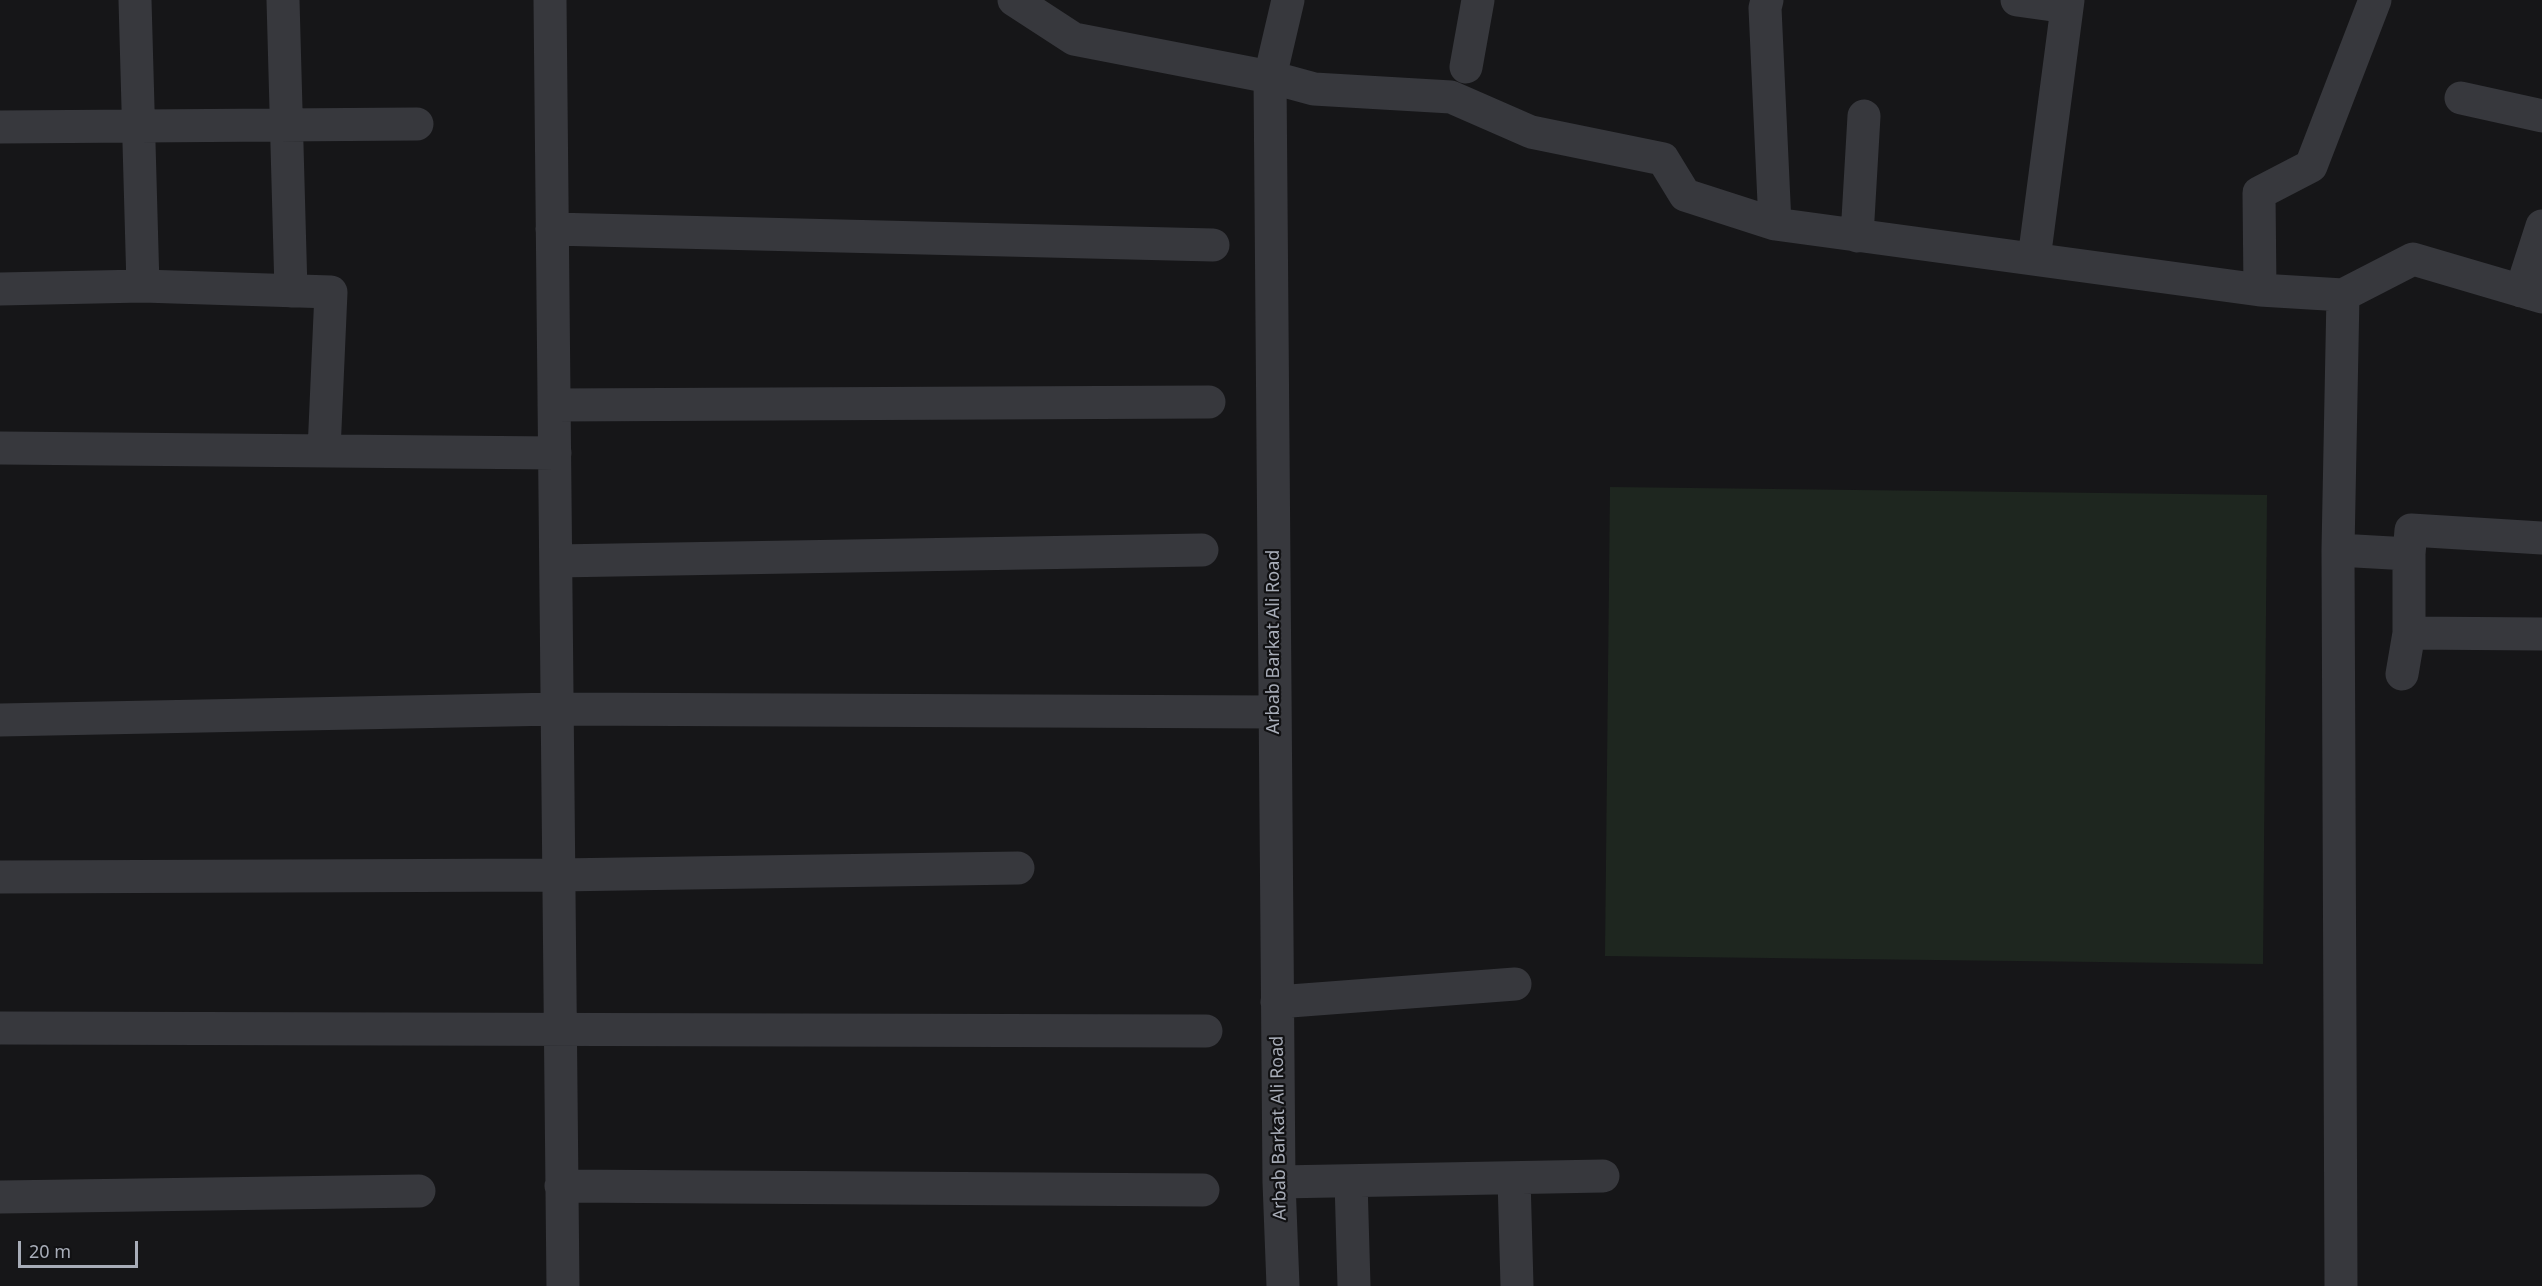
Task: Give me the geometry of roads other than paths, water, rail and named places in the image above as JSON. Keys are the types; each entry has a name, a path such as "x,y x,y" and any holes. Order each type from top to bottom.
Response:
{"street":[{"path":"135,0 143,286"},
{"path":"283,0 291,291"},
{"path":"550,0 562,1286"},
{"path":"1014,0 1050,11 1074,39 1269,77 1314,89 1451,97 1531,132 1663,159 1685,195 1774,224 2260,290 2343,295 2413,259 2532,294 2542,226"},
{"name":"Arbab Barkat Ali Road","path":"1283,1286 1279,1182 1269,77 1288,0"},
{"path":"1466,67 1478,0"},
{"path":"1767,0 1765,8 1774,224"},
{"path":"2017,0 2068,4 2034,259"},
{"path":"2260,290 2259,193 2311,166 2375,0"},
{"path":"2462,98 2542,116"},
{"path":"1857,236 1864,116"},
{"path":"0,128 417,124"},
{"path":"552,229 1213,245"},
{"path":"0,289 143,286 331,292 324,451"},
{"path":"2341,1286 2338,550 2343,295"},
{"path":"554,405 1209,402"},
{"path":"0,448 555,453"},
{"path":"2402,674 2409,633 2411,530 2542,538"},
{"path":"556,561 1202,550"},
{"path":"2338,550 2409,554"},
{"path":"2409,633 2542,634"},
{"path":"0,720 557,710 1275,712"},
{"path":"0,877 558,875 1018,868"},
{"path":"1277,1002 1515,984"},
{"path":"0,1028 1206,1031"},
{"path":"1279,1182 1603,1176"},
{"path":"1514,1178 1517,1286"},
{"path":"1351,1181 1354,1286"},
{"path":"561,1186 1203,1190"},
{"path":"0,1197 419,1191"}]}
